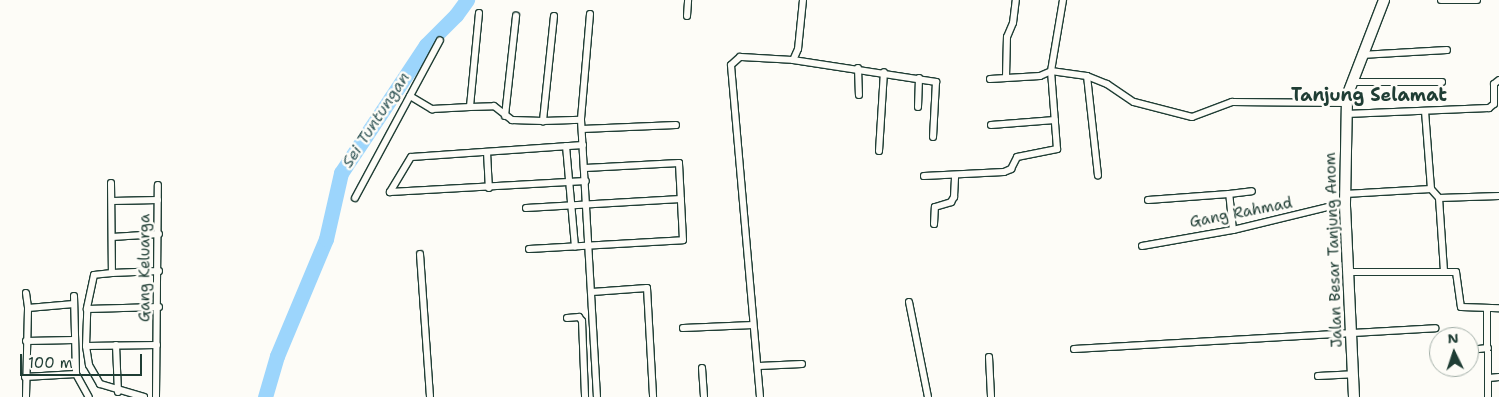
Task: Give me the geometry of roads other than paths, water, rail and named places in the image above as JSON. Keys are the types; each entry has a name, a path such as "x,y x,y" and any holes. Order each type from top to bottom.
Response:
{"main road":[{"name":"Jalan Besar Tanjung Anom","path":"1354,397 1345,199 1346,103 1350,82 1384,0"}],"street":[{"path":"687,16 688,0"},
{"path":"792,60 798,49 803,0"},
{"path":"1006,77 1007,37 1013,23 1016,0"},
{"path":"924,176 955,177 1004,172 1011,169 1017,157 1053,152 1058,145 1051,71 1063,0"},
{"path":"1441,0 1477,0"},
{"path":"470,107 479,13"},
{"path":"590,14 581,120 588,204 597,397"},
{"path":"506,116 516,16"},
{"path":"543,121 554,16"},
{"path":"355,198 440,40"},
{"path":"1361,55 1447,50"},
{"path":"760,397 731,65 740,57 792,60 884,72 919,78 937,84 933,137"},
{"path":"858,68 859,95"},
{"path":"990,79 1040,76 1051,71 1087,76 1107,84 1134,102 1192,117 1232,102 1346,103"},
{"path":"879,151 884,72"},
{"path":"1087,76 1098,175"},
{"path":"918,107 919,78"},
{"path":"1346,114 1493,107 1494,84 1499,80"},
{"path":"1350,82 1442,82"},
{"path":"410,96 432,109 494,106 512,120 581,120"},
{"path":"1425,111 1431,189 1440,198 1444,272"},
{"path":"991,125 1055,120"},
{"path":"582,130 676,125"},
{"path":"583,145 410,157 390,192 586,182"},
{"path":"566,146 575,246"},
{"path":"487,152 489,188"},
{"path":"529,249 683,240 679,163 585,168"},
{"path":"934,224 935,207 951,202 954,197 955,177"},
{"path":"111,182 112,273"},
{"name":"Gang Keluarga","path":"156,397 159,306 158,185"},
{"name":"Gang Rahmad","path":"1142,246 1234,230 1345,199 1431,189"},
{"path":"1148,200 1252,191"},
{"path":"1229,194 1234,230"},
{"path":"1440,198 1499,196"},
{"path":"526,208 681,199"},
{"path":"112,201 158,200"},
{"path":"112,237 158,234"},
{"path":"420,254 430,397"},
{"path":"144,397 118,392 100,384 89,365 86,346 88,308 94,275 159,271"},
{"path":"1348,272 1458,273 1461,307 1499,308"},
{"path":"592,292 647,288 654,397"},
{"path":"26,293 28,308 26,397"},
{"path":"28,308 74,300 76,374 89,397"},
{"path":"909,302 928,397"},
{"path":"88,308 159,306"},
{"path":"1487,309 1488,397"},
{"path":"567,318 579,317 582,321 585,397"},
{"path":"683,328 753,325"},
{"path":"1074,349 1429,328"},
{"path":"26,341 74,340"},
{"path":"116,345 118,392"},
{"path":"86,346 157,345"},
{"path":"1479,349 1488,348"},
{"path":"989,357 991,397"},
{"path":"758,366 802,364"},
{"path":"702,368 704,397"},
{"path":"25,377 76,374"},
{"path":"1318,376 1353,374"},
{"path":"1489,378 1499,377"}],"waterway":[{"name":"Sei Tuntungan","path":"265,397 277,356 326,239 341,173 426,45 456,15 467,0"}],"district":[{"name":"Tanjung Selamat","path":"1369,95"}]}
